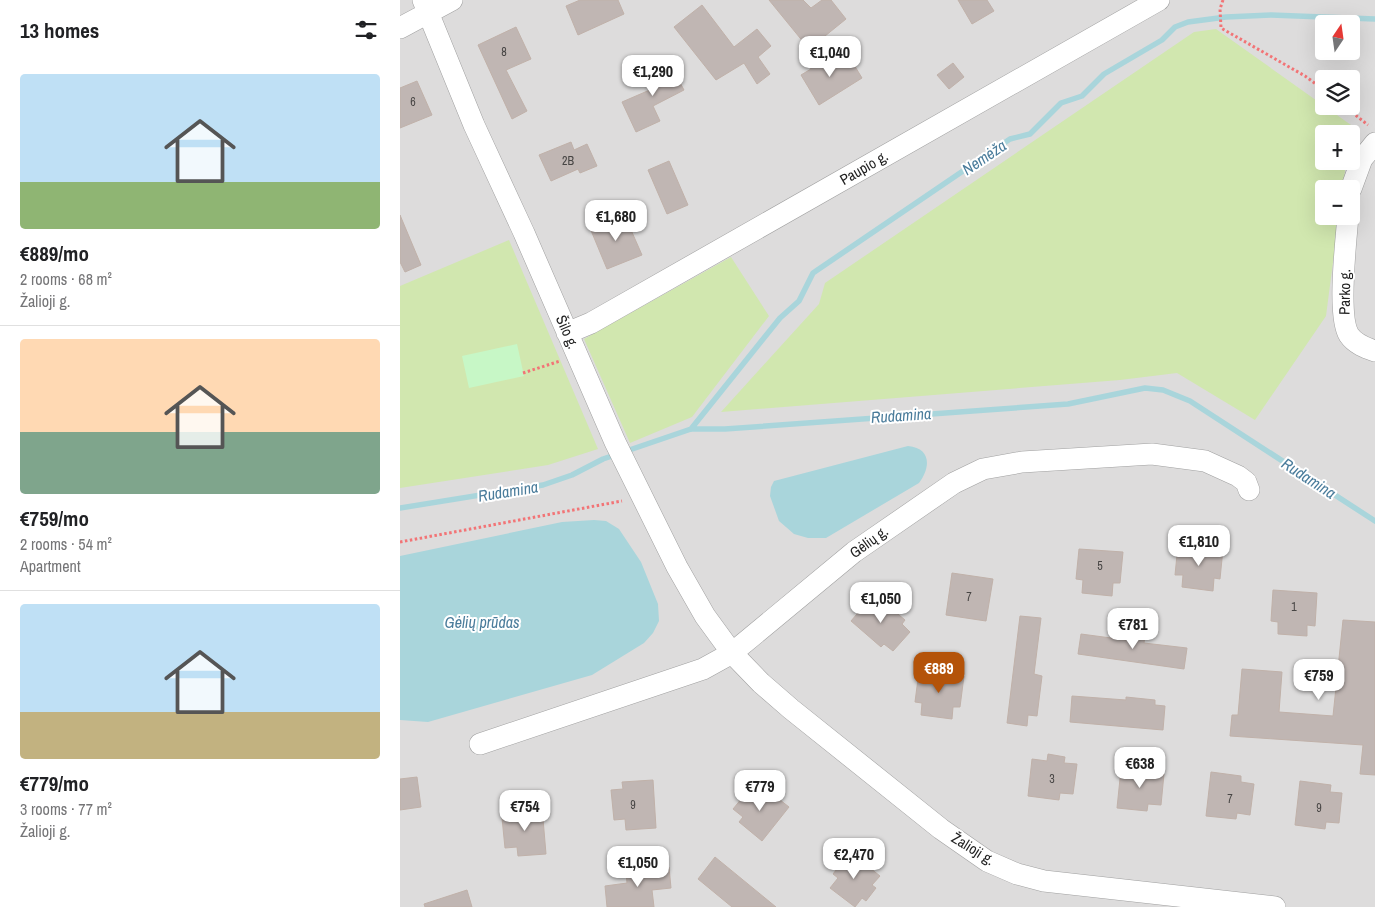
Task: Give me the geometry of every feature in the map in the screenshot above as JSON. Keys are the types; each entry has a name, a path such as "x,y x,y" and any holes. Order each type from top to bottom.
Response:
{"street":[{"path":"400,28 426,6 452,0"},
{"name":"Paupio g.","path":"567,333 592,323 1159,0"},
{"name":"Šilo g.","path":"426,6 474,125 524,233 615,442 681,575 705,616 732,653"},
{"path":"1354,180 1362,159 1375,143"},
{"name":"Parko g.","path":"1348,225 1343,307 1344,324 1349,336 1358,344 1375,351"},
{"name":"Gėlių g.","path":"480,744 703,669 732,653 854,552 954,483 983,469 1022,462 1152,454 1205,461 1238,476 1246,482 1250,490"},
{"name":"Žalioji g.","path":"732,653 791,709 941,829 987,860 1016,874 1144,900 1275,907"}],"path":[{"path":"1223,0 1220,8 1221,28 1315,83"},
{"path":"1356,115 1375,130"},
{"path":"523,373 577,355"},
{"path":"400,542 643,497"}],"shaded area":[{"path":"400,0 1375,0 1375,907 400,907"}],"green space":[{"path":"1216,29 1315,99 1315,115 1337,115 1351,125 1315,125 1315,170 1345,170 1344,180 1315,180 1315,225 1338,225 1326,316 1255,420 1177,373 1120,380 721,412 819,304 825,283 1194,32"},
{"path":"509,240 598,449 548,465 400,488 400,286"},
{"path":"731,257 769,316 692,417 630,443 584,339"},
{"path":"517,344 524,376 469,388 462,356"}],"water":[{"path":"908,446 921,450 927,459 926,471 919,483 826,538 808,538 794,534 779,521 770,496 774,481"},
{"name":"Gėlių prūdas","path":"606,521 619,529 641,562 658,604 659,621 653,633 644,643 592,675 428,722 400,720 400,556 562,522"}],"building":[{"path":"580,0 618,0 624,14 578,35 566,6"},
{"path":"769,0 803,0 811,8 822,0 831,0 846,19 809,49"},
{"path":"958,0 987,0 994,11 972,24"},
{"path":"702,5 734,47 757,29 771,46 758,57 770,74 757,84 744,63 716,80 674,27"},
{"path":"516,27 531,59 506,70 527,111 512,119 478,45"},
{"path":"848,55 862,78 819,105 801,75 811,69 809,65 823,56 829,66"},
{"path":"667,59 684,90 653,106 660,121 636,132 622,102 659,86 649,68"},
{"path":"953,63 964,77 949,89 937,75"},
{"path":"417,81 432,115 400,128 400,88"},
{"path":"571,142 574,150 587,144 597,166 580,173 578,169 551,181 539,155"},
{"path":"669,161 688,205 667,214 648,170"},
{"path":"624,214 642,255 607,269 590,228"},
{"path":"400,215 421,265 405,272 400,262"},
{"path":"1178,545 1223,549 1220,579 1214,578 1213,591 1182,587 1183,575 1175,575"},
{"path":"1079,549 1123,552 1120,583 1113,583 1112,596 1082,593 1083,580 1076,579"},
{"path":"952,573 993,579 986,621 946,615"},
{"path":"1273,590 1317,593 1315,626 1307,625 1307,636 1278,634 1278,622 1271,621"},
{"path":"874,594 905,620 902,624 910,632 893,651 884,644 881,647 851,621"},
{"path":"1020,616 1041,618 1034,674 1042,676 1037,716 1028,715 1027,726 1007,723"},
{"path":"1343,620 1375,622 1375,775 1360,774 1363,745 1230,736 1232,715 1238,715 1242,669 1282,672 1279,712 1333,716"},
{"path":"1128,632 1145,634 1144,643 1187,648 1184,669 1078,654 1081,634 1126,640"},
{"path":"919,671 964,676 960,707 953,707 952,719 921,715 922,703 915,702"},
{"path":"1072,696 1126,700 1126,697 1155,700 1155,705 1165,706 1163,730 1070,722"},
{"path":"1048,754 1065,757 1064,763 1077,764 1073,794 1060,793 1059,800 1028,796 1032,759 1047,761"},
{"path":"1136,766 1151,768 1151,773 1164,774 1161,805 1148,804 1147,811 1117,808 1121,769 1135,771"},
{"path":"1211,772 1241,776 1241,782 1254,784 1250,815 1237,813 1236,819 1206,816"},
{"path":"417,777 421,807 400,810 400,779"},
{"path":"653,780 656,828 626,830 625,819 614,820 611,790 623,789 622,782"},
{"path":"1300,781 1331,785 1330,792 1342,793 1339,823 1326,822 1325,829 1295,825"},
{"path":"752,786 762,794 766,789 789,807 762,841 739,822 743,817 733,809"},
{"path":"542,807 546,854 518,856 517,847 505,848 502,818 514,817 513,809"},
{"path":"850,852 880,876 872,885 876,888 866,901 862,898 855,907 830,888 838,878 833,874"},
{"path":"715,857 776,907 732,907 698,879"},
{"path":"669,867 671,888 652,890 654,907 607,907 605,886 627,883 626,872"},
{"path":"467,890 472,907 425,907 424,904"}],"waterway":[{"name":"Nemėža","path":"691,429 780,318 799,301 813,273 1010,139 1030,134 1061,103 1082,96 1104,74 1162,40 1175,27 1188,22 1226,17 1271,15 1375,19"},
{"name":"Rudamina","path":"400,508 543,485 572,475 603,459 691,429 725,429 1068,404 1145,388 1163,390 1190,401 1375,521"}]}
